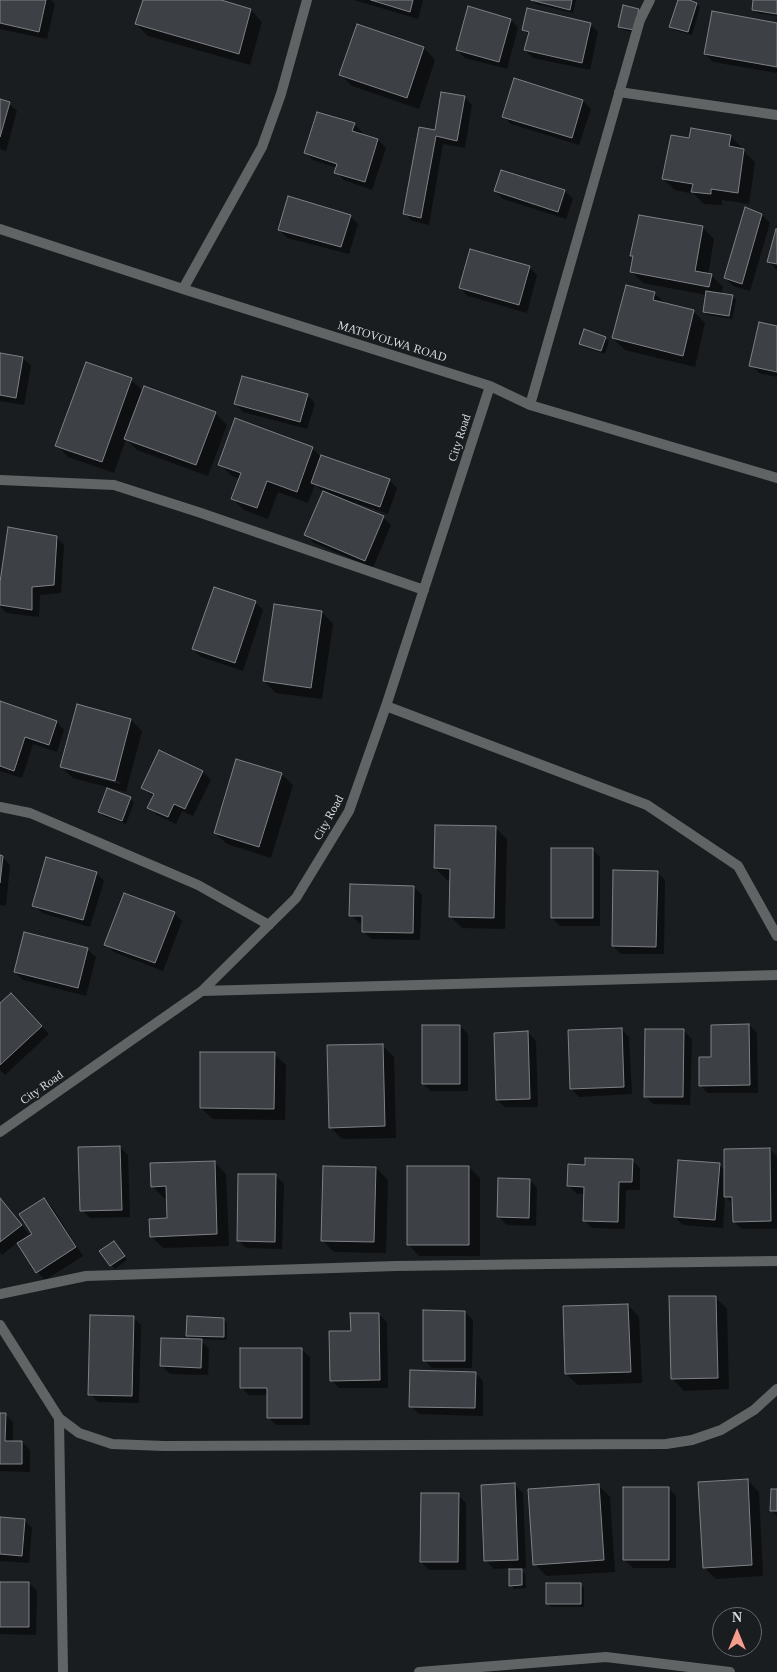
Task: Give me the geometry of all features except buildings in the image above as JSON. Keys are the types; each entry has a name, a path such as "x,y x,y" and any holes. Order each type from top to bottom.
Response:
{"street":[{"path":"183,289 262,147 284,85 307,0"},
{"path":"530,405 640,20 650,0"},
{"path":"619,92 777,115"},
{"name":"MATOVOLWA ROAD","path":"0,229 490,386 530,405 777,478"},
{"name":"City Road","path":"0,1132 202,991 296,898 350,811 490,386"},
{"path":"0,480 114,485 424,590"},
{"path":"386,706 647,805 738,866 777,936"},
{"path":"0,807 30,813 198,885 269,925"},
{"path":"202,991 777,975"},
{"path":"0,1294 86,1276 396,1266 777,1262"},
{"path":"0,1325 59,1418 79,1433 112,1444 183,1446 666,1444 692,1440 721,1430 754,1410 777,1388"},
{"path":"59,1418 63,1672"},
{"path":"419,1672 606,1657 730,1672"}]}
